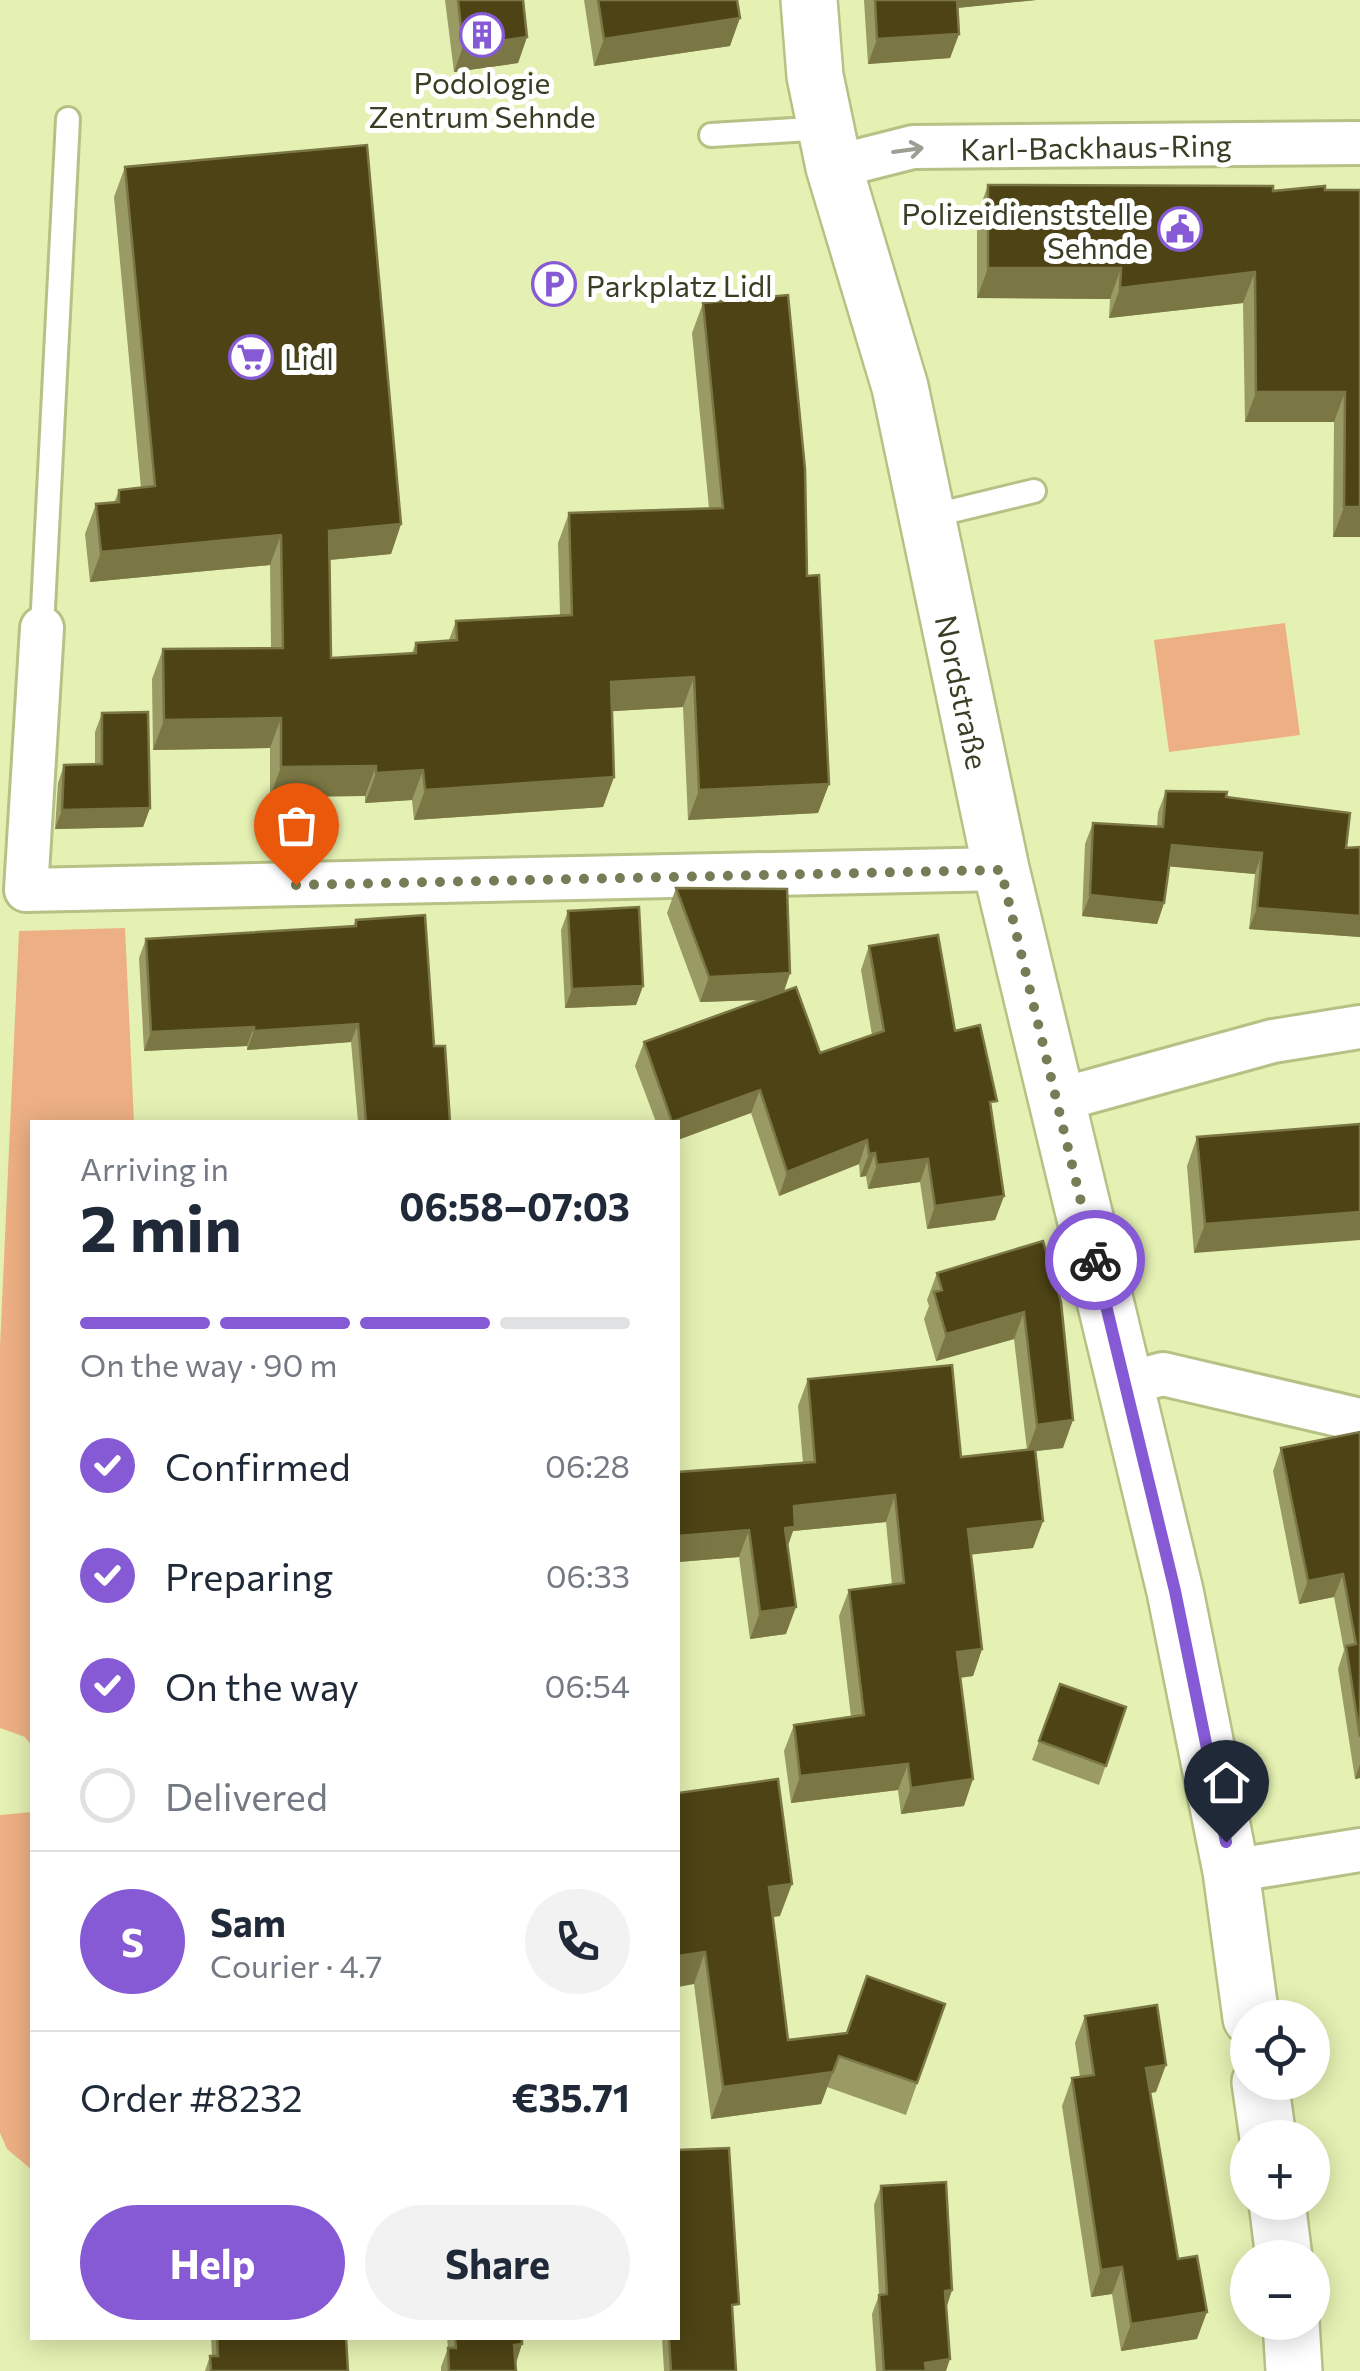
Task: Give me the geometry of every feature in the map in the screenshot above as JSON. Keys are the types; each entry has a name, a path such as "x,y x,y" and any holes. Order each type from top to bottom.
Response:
{"main road":[{"name":"Nordstraße","path":"809,0 815,76 830,147 900,387 1001,870 1175,1591 1231,1871 1249,2000"},
{"path":"1292,2340 1294,2371"}],"street":[{"name":"Karl-Backhaus-Ring","path":"830,147 1360,142"},
{"path":"42,628 26,890 1001,870"},
{"path":"1055,1101 1274,1041 1360,1027"},
{"path":"1124,1384 1163,1374 1360,1420"},
{"path":"1231,1871 1360,1850"}],"lane":[{"path":"42,628 68,120"},
{"path":"711,134 830,147"},
{"path":"927,517 1034,491"}],"shaded area":[{"path":"1285,623 1300,735 1169,752 1154,640"},
{"path":"125,928 134,1120 30,1120 30,1743 25,1737 0,1728 0,1346 19,931"},
{"path":"30,1812 30,2168 7,2149 0,2133 0,1815"}],"building":[{"path":"458,0 523,0 527,37 463,46"},
{"path":"598,0 737,0 740,18 604,39"},
{"path":"875,0 957,0 959,34 877,39"},
{"path":"367,145 401,524 329,531 331,658 416,653 416,643 457,640 456,621 572,615 569,513 723,508 703,303 788,295 805,469 807,576 819,575 829,784 699,790 694,677 611,682 614,777 425,790 423,770 376,773 376,766 281,767 281,718 164,720 163,649 283,648 281,535 101,552 96,504 119,502 119,490 155,486 125,167"},
{"path":"988,185 1273,186 1273,191 1325,186 1325,190 1360,190 1360,507 1344,507 1345,392 1256,392 1255,272 1120,288 1121,268 988,268"},
{"path":"148,712 150,808 62,810 64,765 102,764 102,713"},
{"path":"1166,791 1227,792 1226,797 1350,813 1346,848 1360,847 1360,916 1257,908 1262,853 1172,845 1164,903 1090,895 1093,823 1163,827"},
{"path":"676,888 787,889 790,973 709,977"},
{"path":"639,907 643,986 572,989 568,911"},
{"path":"425,915 434,1046 445,1046 450,1120 366,1120 358,1024 151,1032 146,939 356,926 356,920"},
{"path":"938,935 955,1031 980,1025 997,1101 990,1102 1004,1196 935,1206 928,1159 877,1165 875,1153 869,1154 867,1140 787,1172 760,1090 671,1120 644,1042 796,987 820,1053 884,1031 869,946"},
{"path":"1360,1124 1360,1212 1205,1224 1197,1137"},
{"path":"1043,1241 1061,1302 1073,1420 1037,1425 1024,1312 946,1334 934,1292 942,1290 937,1273"},
{"path":"952,1365 961,1457 1035,1449 1043,1521 968,1529 982,1649 957,1652 973,1779 911,1788 908,1764 800,1776 794,1725 864,1715 849,1590 904,1583 895,1495 794,1506 795,1527 785,1528 796,1607 760,1612 749,1530 680,1536 680,1472 815,1462 808,1379"},
{"path":"1360,1432 1360,1737 1346,1646 1356,1644 1343,1574 1308,1581 1281,1448"},
{"path":"1060,1684 1126,1707 1106,1766 1039,1741"},
{"path":"778,1779 792,1884 769,1887 788,2040 847,2033 867,1976 945,2004 917,2083 839,2056 833,2072 723,2087 705,1952 680,1956 680,1793"},
{"path":"1157,2005 1166,2065 1146,2068 1178,2259 1197,2256 1207,2312 1131,2324 1122,2267 1101,2270 1072,2078 1094,2075 1085,2016"},
{"path":"729,2148 739,2304 732,2305 736,2371 671,2371 669,2340 680,2340 680,2150"},
{"path":"946,2182 952,2290 945,2291 950,2359 925,2363 926,2371 884,2371 879,2295 887,2294 881,2186"},
{"path":"217,2340 346,2340 348,2371 211,2371 210,2356 218,2356"},
{"path":"455,2340 522,2340 522,2344 514,2345 516,2371 449,2371 448,2348 456,2348"}],"way so far":[{"path":"296,885 1001,870 1095,1260"}],"place":[{"name":"Podologie Zentrum Sehnde","path":"482,35"},
{"name":"Polizeidienststelle Sehnde","path":"1180,229"},
{"name":"Parkplatz Lidl","path":"554,284"},
{"name":"Lidl","path":"251,357"}],"route":[{"path":"1095,1260 1175,1591 1226,1842"}]}
